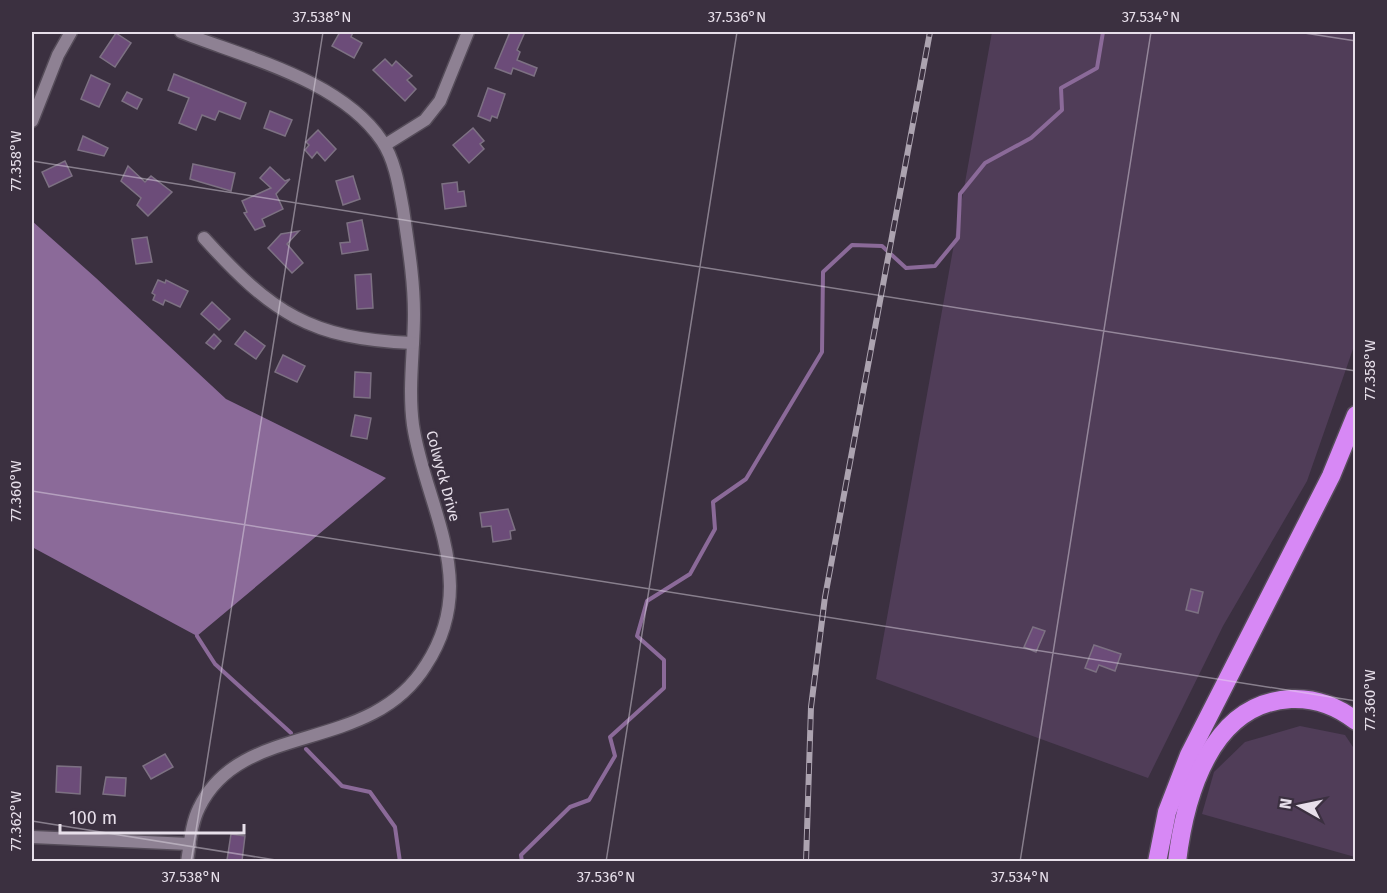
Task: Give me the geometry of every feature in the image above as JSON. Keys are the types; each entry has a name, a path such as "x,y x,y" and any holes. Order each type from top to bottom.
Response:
{"highway":[{"path":"1157,861 1167,812 1189,755 1327,485 1356,415"},
{"path":"1177,861 1185,814 1200,772 1219,736 1236,720 1263,704 1295,699 1331,706 1356,721"}],"street":[{"path":"32,121 58,55 71,32"},
{"name":"Colwyck Drive","path":"181,32 300,78 336,96 361,115 385,145 400,189 413,285 412,406 416,439 448,562 448,604 436,646 414,682 397,699 374,714 330,732 258,754 232,767 206,794 194,820 187,861"},
{"path":"385,145 425,120 440,101 468,32"},
{"path":"204,238 262,295 297,320 356,339 413,343"},
{"path":"32,837 190,844"}],"shaded area":[{"path":"992,32 1355,32 1356,312 1353,349 1307,481 1223,626 1148,778 876,679"},
{"path":"32,221 226,399 386,478 197,636 32,547"},
{"path":"1300,726 1345,735 1355,750 1355,857 1202,814 1214,772 1245,742"}],"building":[{"path":"340,32 353,32 351,37 362,43 354,58 332,46"},
{"path":"510,32 525,32 517,50 520,52 517,60 537,68 534,76 513,68 511,74 495,68"},
{"path":"116,33 131,43 115,67 100,57"},
{"path":"385,59 392,66 396,61 412,76 407,80 416,89 405,101 373,70"},
{"path":"174,74 246,103 240,119 219,111 215,120 202,115 196,130 179,123 189,98 168,90"},
{"path":"91,75 110,84 99,107 81,99"},
{"path":"488,88 505,94 497,118 492,116 490,121 478,116"},
{"path":"127,92 142,99 137,109 122,101"},
{"path":"270,111 292,120 285,136 264,128"},
{"path":"473,128 484,141 480,144 484,149 469,163 453,145"},
{"path":"318,130 336,149 325,161 317,152 312,158 305,150 309,145 306,142"},
{"path":"83,136 108,148 104,156 78,150"},
{"path":"65,161 72,176 49,187 42,172"},
{"path":"193,164 235,173 231,191 190,179"},
{"path":"128,166 145,182 151,176 172,192 148,216 137,205 141,198 121,181"},
{"path":"270,167 285,181 290,179 276,194 283,209 262,219 265,226 255,230 244,213 247,212 242,201 271,188 260,178"},
{"path":"353,176 360,199 343,205 336,181"},
{"path":"457,182 458,192 464,191 466,206 445,209 442,184"},
{"path":"362,220 368,250 342,254 340,243 350,242 347,223"},
{"path":"299,231 287,244 303,263 292,273 268,248 281,234"},
{"path":"147,237 152,262 136,264 132,239"},
{"path":"371,274 373,308 357,309 355,275"},
{"path":"158,280 165,283 166,280 188,291 180,307 165,300 163,305 153,300 155,295 152,293"},
{"path":"212,302 230,319 219,330 201,314"},
{"path":"245,331 265,346 256,359 235,344"},
{"path":"214,334 221,341 214,349 206,343"},
{"path":"283,355 305,366 297,382 275,372"},
{"path":"355,372 371,373 370,398 354,397"},
{"path":"355,415 371,418 367,439 351,436"},
{"path":"508,509 515,530 510,531 511,539 493,542 491,526 482,527 480,513"},
{"path":"1191,589 1203,592 1198,613 1186,610"},
{"path":"1033,627 1045,631 1036,652 1024,647"},
{"path":"1094,645 1121,654 1115,671 1099,665 1096,672 1085,668"},
{"path":"165,754 173,767 151,779 143,766"},
{"path":"57,766 81,767 80,794 56,792"},
{"path":"106,777 126,778 125,796 103,794"},
{"path":"231,834 245,836 242,861 227,860"}],"waterway":[{"path":"522,862 521,855 570,807 589,800 615,756 610,737 664,688 664,660 637,636 647,601 690,574 715,529 713,502 746,479 822,352 823,272 852,245 882,246 906,268 935,266 958,238 960,194 985,163 1031,138 1062,110 1061,88 1097,68 1103,32"},
{"path":"197,636 215,664 291,733"},
{"path":"306,749 342,786 370,792 395,827 400,862"}],"railway":[{"path":"806,862 811,707 825,597 930,32"}]}
